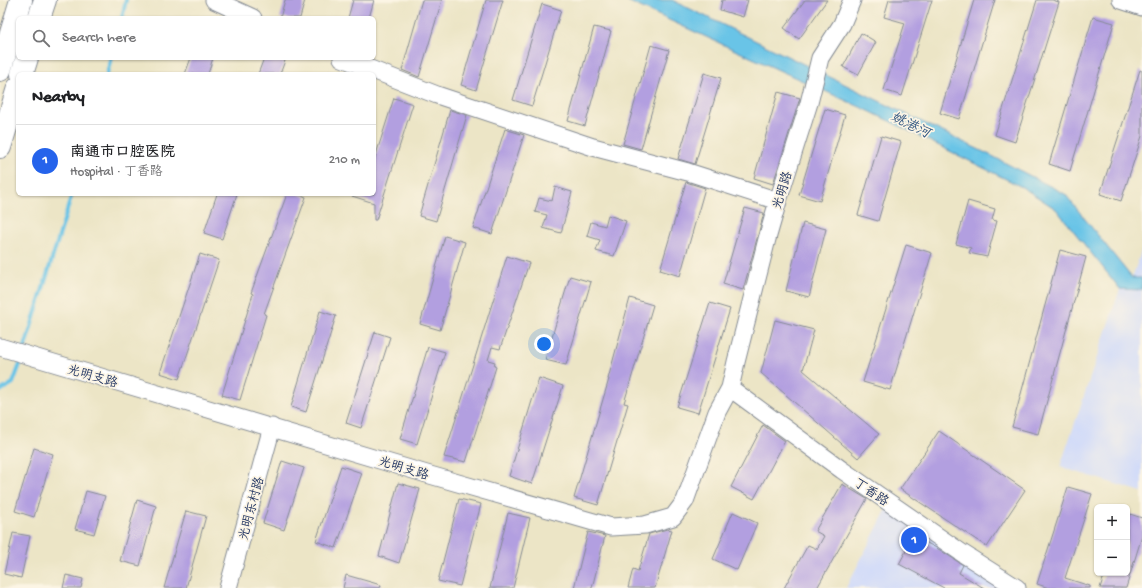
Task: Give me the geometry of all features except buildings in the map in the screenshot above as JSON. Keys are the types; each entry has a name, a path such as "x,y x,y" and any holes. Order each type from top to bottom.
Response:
{"main road":[{"path":"0,70 20,0"},
{"path":"40,16 45,0"},
{"path":"23,72 26,60"},
{"path":"0,147 16,95"}],"street":[{"path":"214,0 250,16"},
{"name":"光明路","path":"730,388 778,201 811,95 820,58 842,24 852,0"},
{"path":"1122,0 1142,7"},
{"path":"347,60 437,95 593,147 688,172 778,201"},
{"name":"光明支路","path":"0,347 611,527 645,525 673,517 685,501 717,412 730,388"},
{"name":"丁香路","path":"730,388 842,470 962,553 1016,588"},
{"name":"光明东村路","path":"228,588 272,427"}],"shaded area":[{"path":"1142,249 1142,278 1132,278"},
{"path":"1120,289 1142,290 1142,492 1060,467"},
{"path":"892,499 1018,588 846,588"}],"water":[{"name":"姚港河","path":"625,0 672,0 994,157 1065,194 1132,278 1142,278 1142,290 1120,289 1056,209 1022,187 871,112"}],"waterway":[{"path":"122,16 126,0"},
{"path":"108,72 110,60"},
{"path":"24,350 71,196"},
{"path":"0,391 13,383 22,359"}],"place":[{"name":"南通市口腔医院","path":"914,540"}]}
